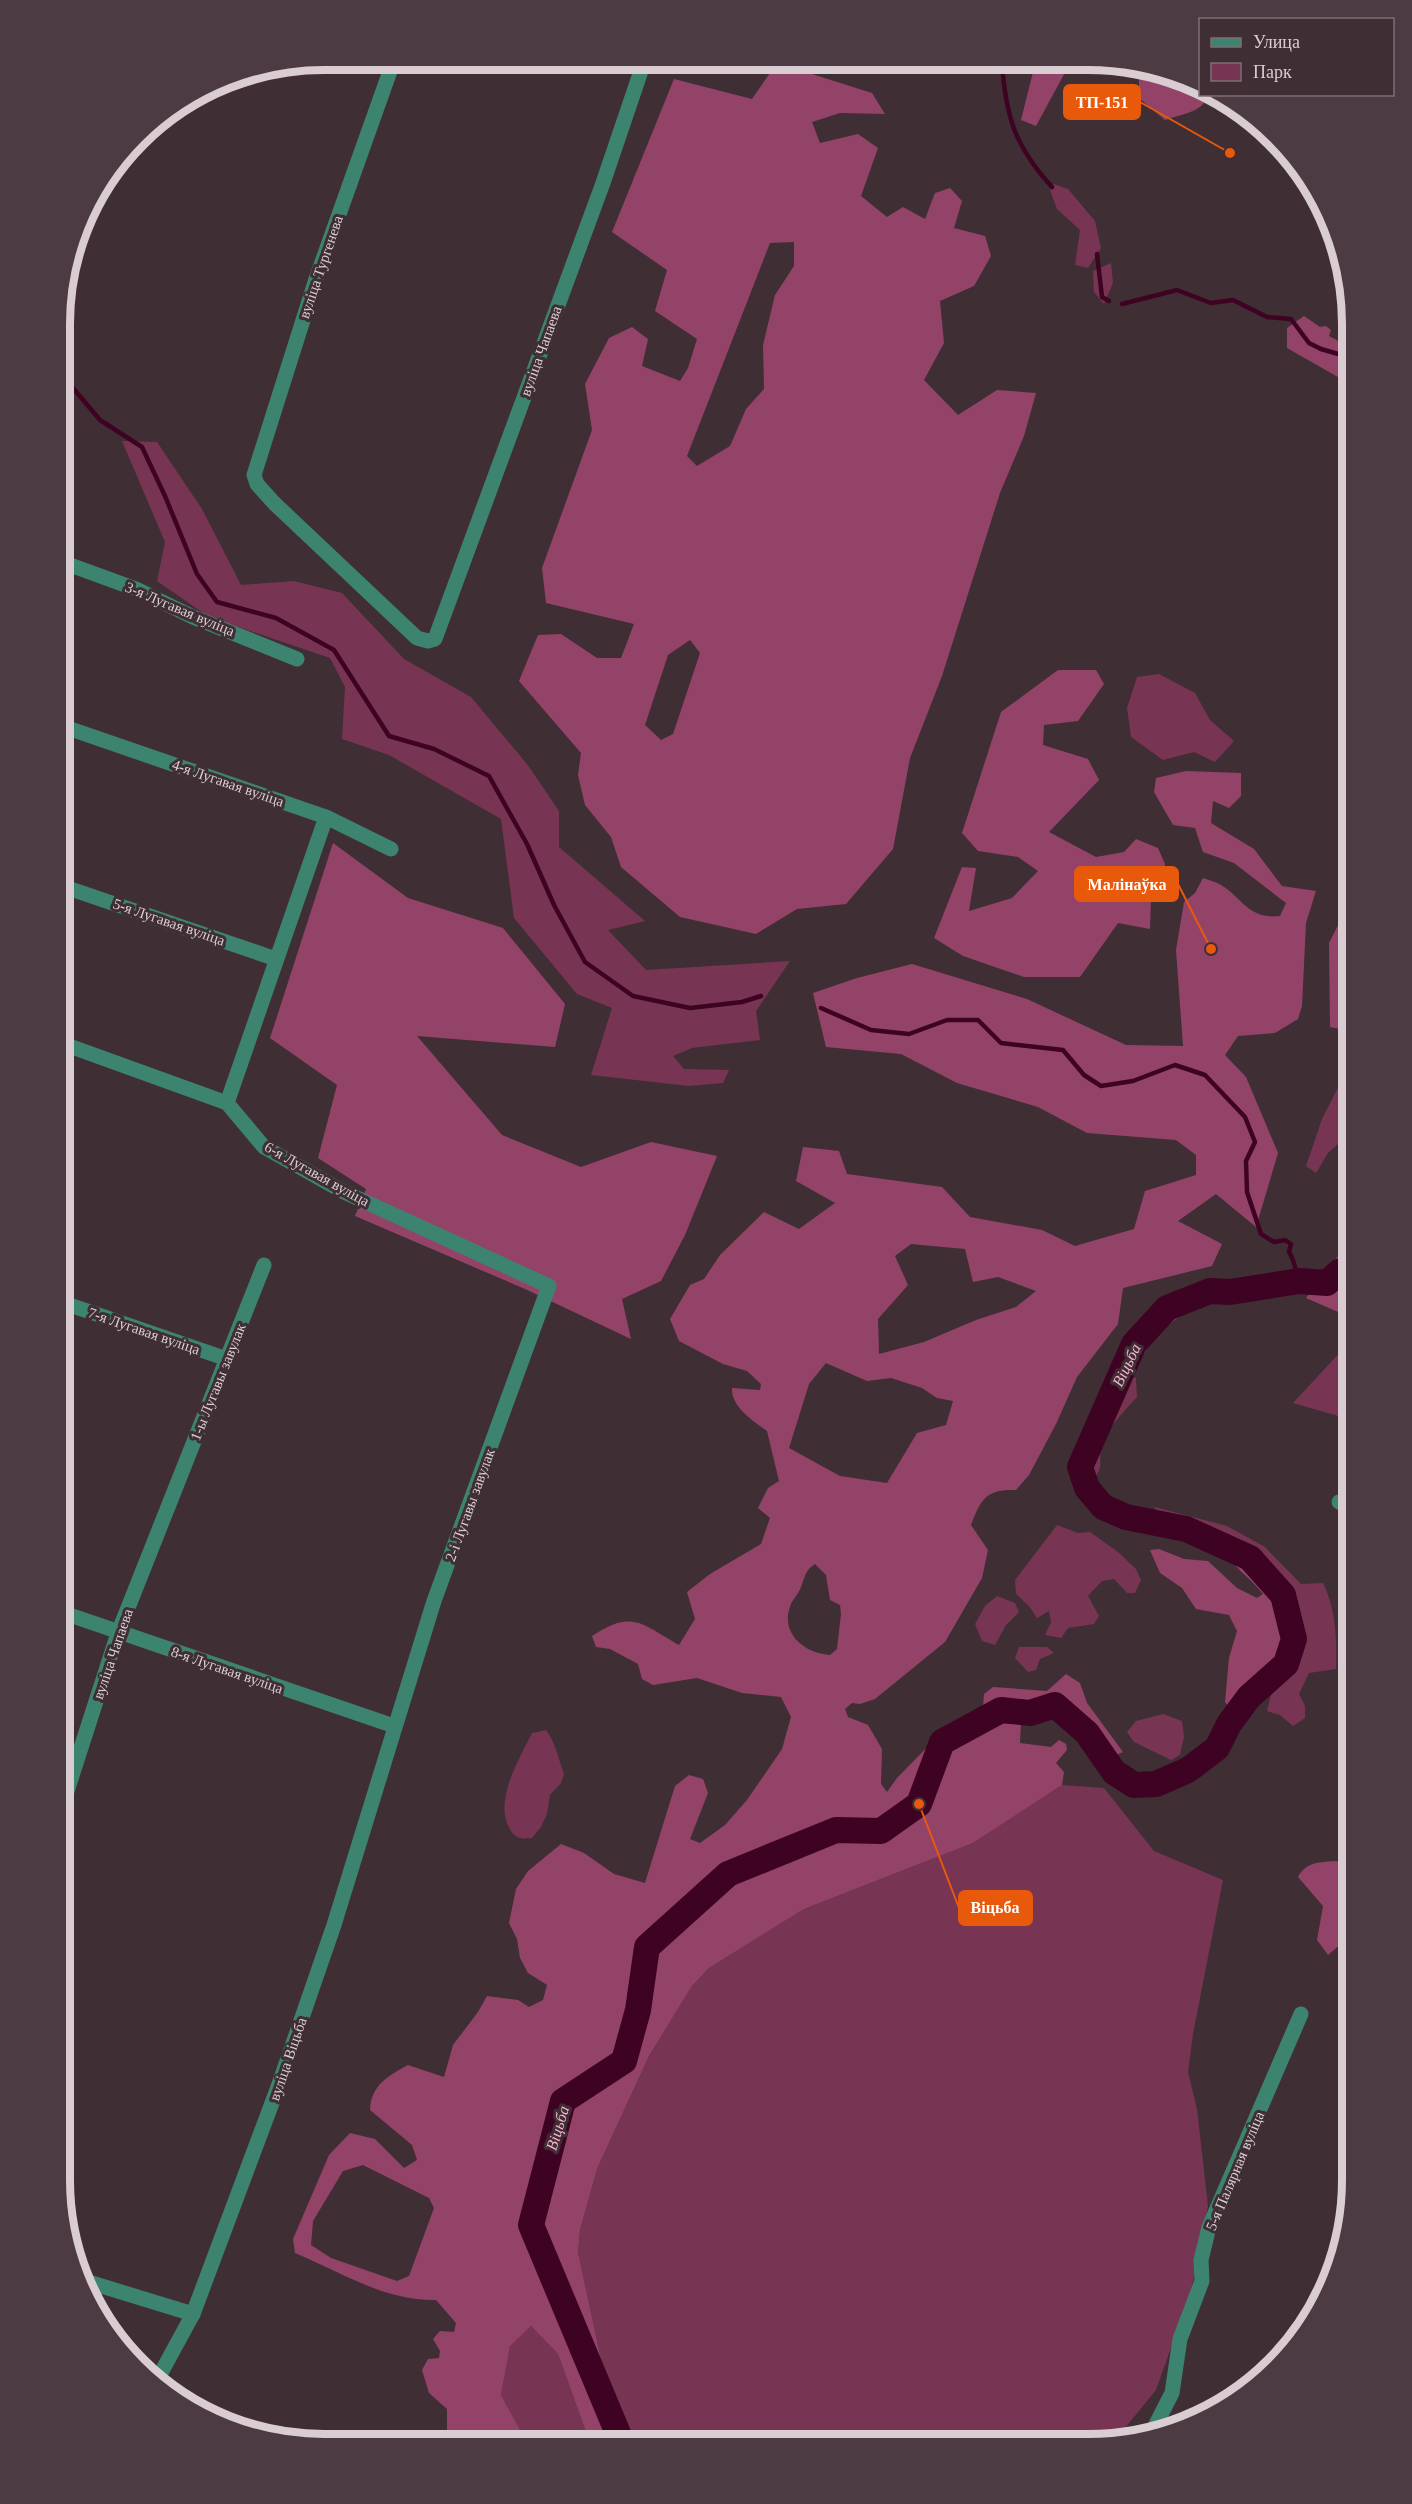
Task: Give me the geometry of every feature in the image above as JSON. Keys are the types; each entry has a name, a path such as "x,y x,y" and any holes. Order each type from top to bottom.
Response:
{"street":[{"name":"вуліца Тургенева","path":"390,70 316,279 254,475 257,484 274,503 417,638 428,641 435,639"},
{"name":"вуліца Чапаева","path":"435,639 600,193 641,70"},
{"name":"3-я Лугавая вуліца","path":"70,564 136,589 193,617 297,659"},
{"name":"4-я Лугавая вуліца","path":"70,729 326,817 391,849"},
{"path":"70,1046 227,1103 326,817"},
{"name":"5-я Лугавая вуліца","path":"70,889 276,959"},
{"name":"6-я Лугавая вуліца","path":"227,1103 264,1147 344,1192 549,1286"},
{"name":"1-ы Лугавы завулак","path":"172,1498 264,1265"},
{"name":"2-і Лугавы завулак","path":"394,1726 434,1601 549,1286"},
{"name":"7-я Лугавая вуліца","path":"70,1305 227,1359"},
{"name":"вуліца Чапаева","path":"70,1782 118,1633 172,1498"},
{"name":"8-я Лугавая вуліца","path":"70,1615 394,1726"},
{"name":"вуліца Віцьба","path":"161,2373 193,2314 293,2044 334,1926 394,1726"},
{"name":"5-я Палярная вуліца","path":"1156,2424 1172,2393 1180,2339 1202,2281 1201,2260 1209,2227 1301,2014"},
{"path":"93,2283 193,2314"}],"green space":[{"path":"1053,184 1068,189 1095,221 1101,248 1088,268 1075,265 1080,230 1057,209 1050,190"},
{"path":"1111,263 1113,283 1104,304 1094,292 1093,271"},
{"path":"122,441 157,442 202,509 241,585 294,581 342,593 404,659 471,697 527,764 559,811 559,847 645,921 608,930 646,970 790,961 756,1011 760,1040 692,1048 673,1056 684,1069 729,1070 723,1083 689,1086 591,1075 612,1008 577,994 514,918 501,819 389,755 342,739 345,687 330,658 209,617 157,581 165,542"},
{"path":"1159,674 1195,693 1210,720 1234,741 1215,762 1194,752 1163,760 1131,737 1127,708 1137,677"},
{"path":"1342,1080 1342,1140 1328,1153 1316,1173 1306,1166 1322,1119"},
{"path":"1195,1294 1197,1303 1157,1334 1140,1360 1131,1359 1125,1351 1130,1336 1183,1295"},
{"path":"1342,1350 1342,1417 1293,1403"},
{"path":"1124,1374 1136,1378 1137,1397 1104,1438 1100,1451 1100,1468 1089,1484 1077,1467 1080,1451 1111,1386"},
{"path":"1154,1507 1227,1526 1265,1547 1301,1584 1323,1583 1331,1603 1335,1624 1336,1669 1309,1673 1299,1694 1305,1706 1305,1718 1293,1726 1280,1715 1267,1711 1273,1687 1294,1659 1300,1634 1288,1597 1262,1559 1217,1534 1161,1517"},
{"path":"1057,1525 1078,1533 1090,1532 1118,1552 1136,1569 1141,1580 1135,1593 1127,1593 1114,1579 1102,1581 1088,1596 1099,1616 1094,1624 1068,1628 1061,1638 1045,1635 1051,1622 1049,1611 1037,1618 1029,1606 1016,1594 1015,1580"},
{"path":"997,1596 1015,1603 1019,1612 1006,1625 995,1645 982,1641 975,1624 985,1606"},
{"path":"1019,1647 1047,1647 1054,1653 1040,1659 1036,1670 1028,1672 1015,1658"},
{"path":"1163,1714 1182,1721 1184,1737 1180,1755 1171,1760 1134,1742 1127,1732 1136,1721"},
{"path":"546,1730 555,1745 564,1774 561,1783 550,1795 547,1814 541,1827 532,1838 520,1838 511,1831 506,1820 504,1808 506,1795 515,1768 532,1733"},
{"path":"1062,1785 1104,1788 1154,1851 1223,1880 1193,2034 1188,2072 1197,2109 1208,2206 1191,2292 1156,2390 1123,2431 1104,2433 629,2434 623,2424 600,2355 578,2252 580,2230 597,2169 649,2056 692,1986 709,1968 804,1909 973,1843"},
{"path":"531,2326 558,2354 587,2434 522,2434 501,2395 510,2345"}],"shaded area":[{"path":"772,70 799,70 872,93 885,114 840,113 812,122 820,143 858,134 878,148 861,196 887,217 903,207 925,219 935,193 950,188 962,201 954,228 985,236 991,256 974,286 940,301 944,343 924,380 958,415 997,390 1036,393 1024,436 1000,493 942,676 910,758 893,849 846,904 797,909 756,934 680,917 621,867 611,837 585,805 578,775 581,753 519,681 538,635 561,634 597,658 621,658 634,624 546,603 542,568 592,430 585,384 609,338 632,327 648,339 642,366 680,381 688,368 697,339 655,311 667,270 612,232 674,79 752,99","holes":["794,242 794,266 775,295 763,345 764,389 746,409 730,446 697,466 687,456 770,243","690,640 700,653 673,734 661,740 645,725 668,655"]},
{"path":"1034,70 1066,70 1036,126 1021,120"},
{"path":"1139,76 1169,84 1206,101 1196,109 1165,120 1139,98"},
{"path":"1304,316 1320,327 1326,326 1331,330 1329,336 1342,343 1342,379 1287,348 1287,328"},
{"path":"1058,670 1096,670 1104,684 1078,721 1044,725 1043,745 1088,759 1099,780 1049,832 1096,857 1124,852 1136,839 1158,848 1165,864 1161,879 1151,897 1150,929 1118,923 1080,977 1024,977 963,956 934,938 962,867 976,868 969,911 1012,898 1038,871 1018,857 978,851 962,833 1001,712"},
{"path":"1186,771 1241,773 1241,796 1229,808 1213,801 1211,823 1254,849 1282,886 1316,891 1306,923 1302,1006 1298,1019 1275,1033 1238,1036 1225,1055 1246,1077 1278,1153 1256,1227 1216,1194 1178,1221 1222,1244 1212,1266 1123,1288 1118,1324 1077,1377 1056,1424 1029,1475 1016,1490 998,1491 991,1494 978,1508 971,1525 988,1550 982,1578 945,1642 875,1699 860,1704 852,1703 845,1709 848,1717 868,1725 882,1749 881,1784 887,1792 897,1778 947,1727 983,1707 984,1694 993,1687 1047,1691 1066,1674 1080,1683 1087,1703 1123,1752 1110,1758 1052,1713 1036,1715 1021,1721 1020,1743 1051,1747 1059,1740 1066,1744 1067,1750 1056,1763 1064,1772 1062,1785 973,1843 804,1909 709,1968 692,1986 649,2056 597,2169 580,2230 578,2252 600,2355 623,2424 629,2434 587,2434 558,2354 531,2326 510,2346 501,2395 522,2434 445,2434 447,2409 429,2393 422,2370 428,2359 439,2358 440,2351 433,2339 440,2331 454,2332 456,2323 436,2300 398,2296 381,2291 295,2253 293,2239 329,2155 350,2133 375,2139 404,2168 417,2160 412,2145 370,2110 377,2088 387,2077 408,2065 444,2077 453,2045 487,1996 518,2000 529,2007 543,2000 547,1985 528,1973 520,1958 517,1939 509,1923 516,1889 528,1871 561,1844 584,1853 614,1874 645,1883 675,1786 689,1775 703,1779 708,1793 690,1839 700,1843 725,1825 747,1800 782,1749 791,1717 781,1697 742,1693 697,1678 653,1685 642,1679 638,1664 610,1649 596,1647 592,1636 617,1623 637,1622 679,1645 695,1619 687,1592 710,1574 761,1544 770,1518 758,1508 768,1488 779,1481 767,1431 739,1407 732,1388 760,1390 761,1384 747,1371 723,1364 679,1341 670,1319 690,1285 704,1279 720,1255 764,1212 799,1229 835,1203 796,1181 803,1147 839,1151 847,1174 942,1187 970,1217 1042,1230 1075,1246 1134,1229 1145,1191 1196,1175 1196,1155 1176,1140 1087,1133 1038,1107 957,1083 901,1054 826,1047 813,993 857,978 912,964 1027,999 1126,1045 1183,1046 1176,950 1184,902 1195,893 1203,878 1225,888 1259,914 1280,916 1286,903 1234,863 1203,852 1195,828 1173,825 1154,792 1156,778","holes":["911,1244 965,1249 973,1282 998,1277 1036,1291 1016,1307 976,1320 924,1342 879,1354 878,1319 908,1285 895,1256","826,1363 867,1381 891,1378 922,1388 937,1398 953,1401 946,1425 917,1433 887,1483 840,1476 789,1448 809,1384","815,1564 826,1575 830,1600 840,1605 837,1649 830,1655 811,1650 803,1645 796,1639 788,1624 791,1604 807,1571","363,2165 429,2198 434,2208 409,2276 397,2281 331,2258 311,2245 313,2221 343,2171"]},
{"path":"333,843 408,898 503,928 565,1004 555,1047 417,1036 502,1135 581,1167 651,1142 717,1156 685,1235 661,1281 622,1299 631,1339 525,1289 355,1216 366,1189 318,1158 337,1085 270,1038"},
{"path":"1342,918 1342,1029 1330,1027 1329,943"},
{"path":"1342,1251 1342,1314 1306,1298"},
{"path":"1159,1549 1184,1559 1208,1561 1237,1588 1257,1598 1263,1594 1236,1566 1225,1549 1254,1570 1269,1588 1280,1608 1285,1628 1284,1653 1231,1709 1225,1702 1229,1658 1237,1631 1229,1615 1196,1609 1182,1588 1160,1573 1150,1550"},
{"path":"1336,1861 1342,1863 1342,1943 1328,1955 1317,1940 1323,1906 1298,1877 1305,1868"}],"waterway":[{"path":"1003,70 1006,100 1015,130 1029,158 1052,187"},
{"path":"1097,254 1102,297 1109,301"},
{"path":"1122,304 1177,290 1211,303 1233,300 1267,317 1291,319 1309,343 1321,349"},
{"path":"1321,349 1342,355"},
{"path":"70,384 100,420 142,447 197,574 217,602 276,618 334,650 389,736 434,749 489,776 527,844 554,905 585,962 633,996 690,1008 742,1002 761,996"},
{"path":"821,1008 871,1030 909,1034 947,1020 978,1020 1001,1043 1063,1050 1084,1075 1101,1086 1133,1081 1175,1065 1205,1075 1245,1117 1255,1142 1246,1161 1247,1192 1261,1234 1274,1242 1285,1240 1291,1244 1289,1252 1299,1281"},
{"name":"Віцьба","path":"618,2434 531,2225 563,2101 624,2061 638,2010 647,1947 728,1874 836,1830 881,1831 919,1804 942,1742 1001,1710 1030,1713 1055,1705 1087,1733 1114,1772 1134,1785 1156,1784 1188,1770 1217,1748 1229,1724 1249,1697 1286,1664 1294,1639 1283,1595 1250,1558 1186,1529 1126,1517 1103,1507 1087,1488 1080,1467 1134,1344 1167,1308 1210,1291 1230,1292 1299,1281 1327,1283 1342,1271"}],"place":[{"name":"ТП-151","path":"1230,153"},
{"name":"Малінаўка","path":"1211,949"},
{"name":"Віцьба","path":"919,1804"}]}
